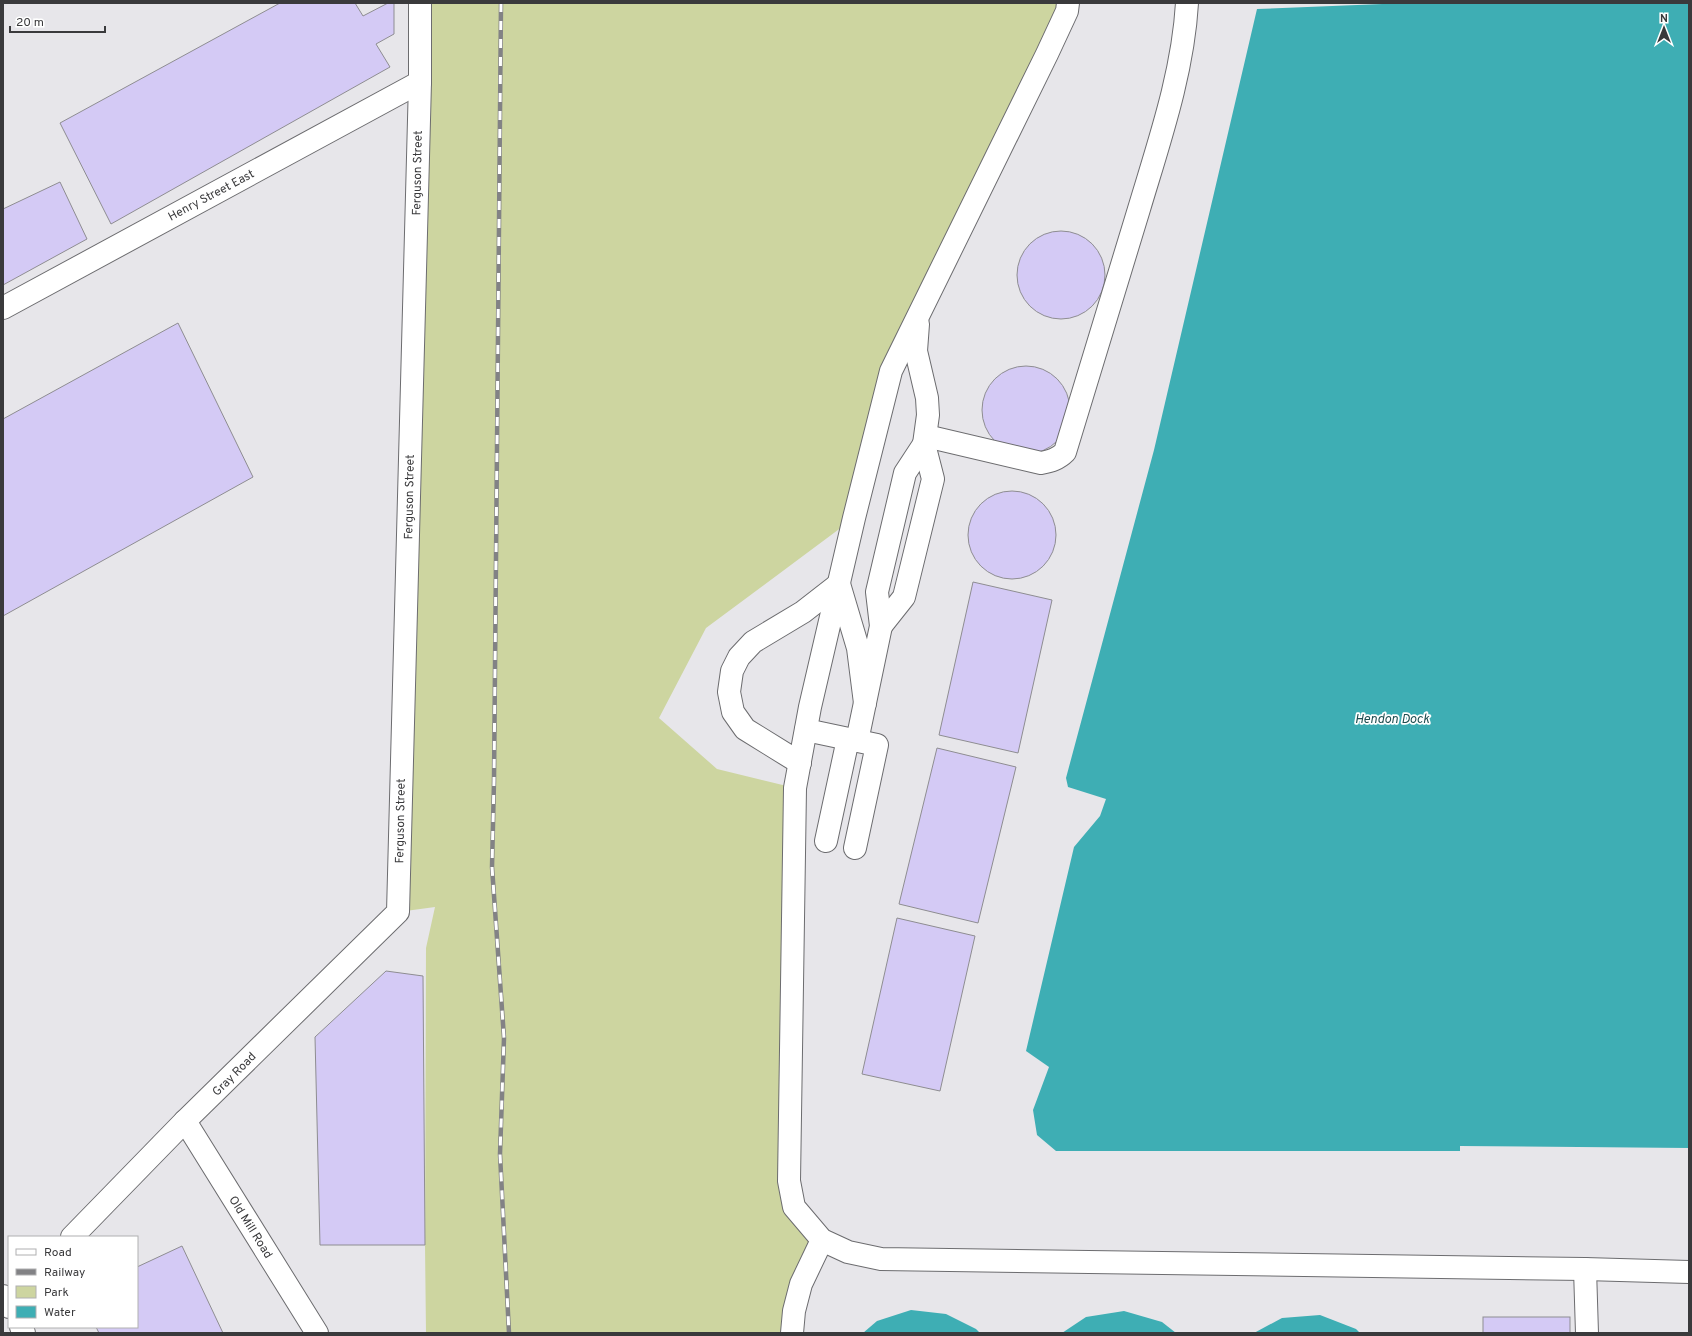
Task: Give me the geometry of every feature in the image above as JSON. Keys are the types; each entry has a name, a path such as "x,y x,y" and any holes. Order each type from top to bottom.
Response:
{"street":[{"name":"Ferguson Street","path":"398,912 420,82 420,3"},
{"path":"1068,3 1047,54 891,371 839,584 806,730 796,788 789,1181 794,1207 822,1240 848,1252 881,1259 1585,1269 1689,1272"},
{"path":"925,440 1042,463 1052,461 1065,452 1160,139 1186,30 1187,3"},
{"name":"Henry Street East","path":"3,308 420,82"},
{"path":"881,626 904,597 933,479 925,440 928,415 927,398 916,351 918,315"},
{"path":"826,841 853,740 865,703 881,626 877,592 905,473 925,440"},
{"path":"839,584 858,648 863,677 865,703"},
{"path":"800,762 745,729 733,712 730,699 729,692 732,671 739,657 753,642 802,612 839,584"},
{"path":"806,730 877,745 855,848"},
{"name":"Gray Road","path":"73,1236 185,1121 398,912"},
{"name":"Old Mill Road","path":"185,1121 317,1333"},
{"path":"792,1333 794,1312 801,1284 822,1240"},
{"path":"1585,1269 1587,1333"}],"green space":[{"path":"420,3 1068,3 891,371 854,518 706,628 659,718 717,769 795,788 789,1181 822,1240 792,1333 426,1333 426,948 435,907 398,912"}],"water":[{"name":"Hendon Dock","path":"1407,3 1689,3 1689,1148 1460,1146 1460,1151 1056,1151 1037,1135 1033,1110 1049,1067 1026,1051 1074,847 1100,816 1106,799 1068,787 1066,778 1154,450 1257,9"},
{"path":"911,1310 946,1314 976,1329 980,1333 863,1333 877,1321"},
{"path":"1124,1311 1162,1322 1176,1333 1062,1333 1086,1317"},
{"path":"1320,1315 1356,1329 1360,1333 1254,1333 1282,1318"}],"building":[{"path":"280,3 355,3 363,16 388,3 394,3 394,34 376,44 390,67 111,224 60,123"},
{"path":"60,182 87,239 3,285 3,209"},
{"path":"1061,231 1078,234 1092,244 1102,258 1105,275 1102,292 1092,306 1078,316 1061,319 1044,316 1030,306 1020,292 1017,275 1020,258 1030,244 1044,234"},
{"path":"178,323 253,477 3,616 3,419"},
{"path":"1026,366 1043,369 1057,379 1067,393 1070,410 1067,427 1057,441 1043,451 1026,454 1009,451 995,441 985,427 982,410 985,393 995,379 1009,369"},
{"path":"1012,491 1029,494 1043,504 1053,518 1056,535 1053,552 1043,566 1029,576 1012,579 995,576 981,566 971,552 968,535 971,518 981,504 995,494"},
{"path":"973,582 1052,600 1018,753 939,735"},
{"path":"937,748 1016,767 978,923 899,904"},
{"path":"897,918 975,936 940,1091 862,1074"},
{"path":"386,971 423,976 425,1245 320,1245 315,1037"},
{"path":"182,1246 223,1333 99,1333 96,1328 138,1328 138,1267"},
{"path":"1483,1317 1570,1317 1570,1333 1483,1333"}],"railway":[{"path":"501,3 492,867 504,1038 500,1154 509,1333"}]}
